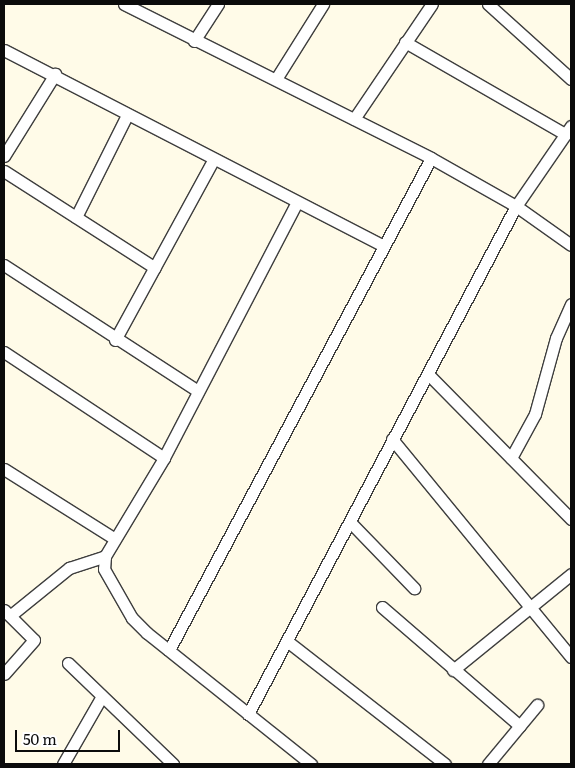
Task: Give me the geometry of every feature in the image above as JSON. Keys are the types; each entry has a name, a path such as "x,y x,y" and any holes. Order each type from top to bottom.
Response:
{"street":[{"path":"124,4 194,41 276,79 431,158 516,206 571,245"},
{"path":"194,41 218,4"},
{"path":"276,79 323,4"},
{"path":"354,119 432,4"},
{"path":"488,4 571,79"},
{"path":"248,714 351,523 392,439 516,206 568,130 405,42"},
{"path":"4,50 55,74 127,115 213,160 382,245"},
{"path":"4,156 55,74"},
{"path":"76,217 127,115"},
{"path":"169,650 382,245 431,158"},
{"path":"115,340 213,160"},
{"path":"4,171 155,268"},
{"path":"296,202 164,458 105,556 107,579 132,618 311,764"},
{"path":"4,265 115,340 198,391"},
{"path":"511,458 535,414 556,338 571,304"},
{"path":"4,352 164,458"},
{"path":"428,374 571,519"},
{"path":"392,439 571,657"},
{"path":"4,469 115,539"},
{"path":"351,523 414,588"},
{"path":"4,674 34,640 7,613 69,568 105,556"},
{"path":"453,670 528,606 571,574"},
{"path":"382,607 520,726"},
{"path":"287,641 445,764"},
{"path":"68,663 161,760 173,764"},
{"path":"64,764 101,698"},
{"path":"488,764 538,704"}]}
